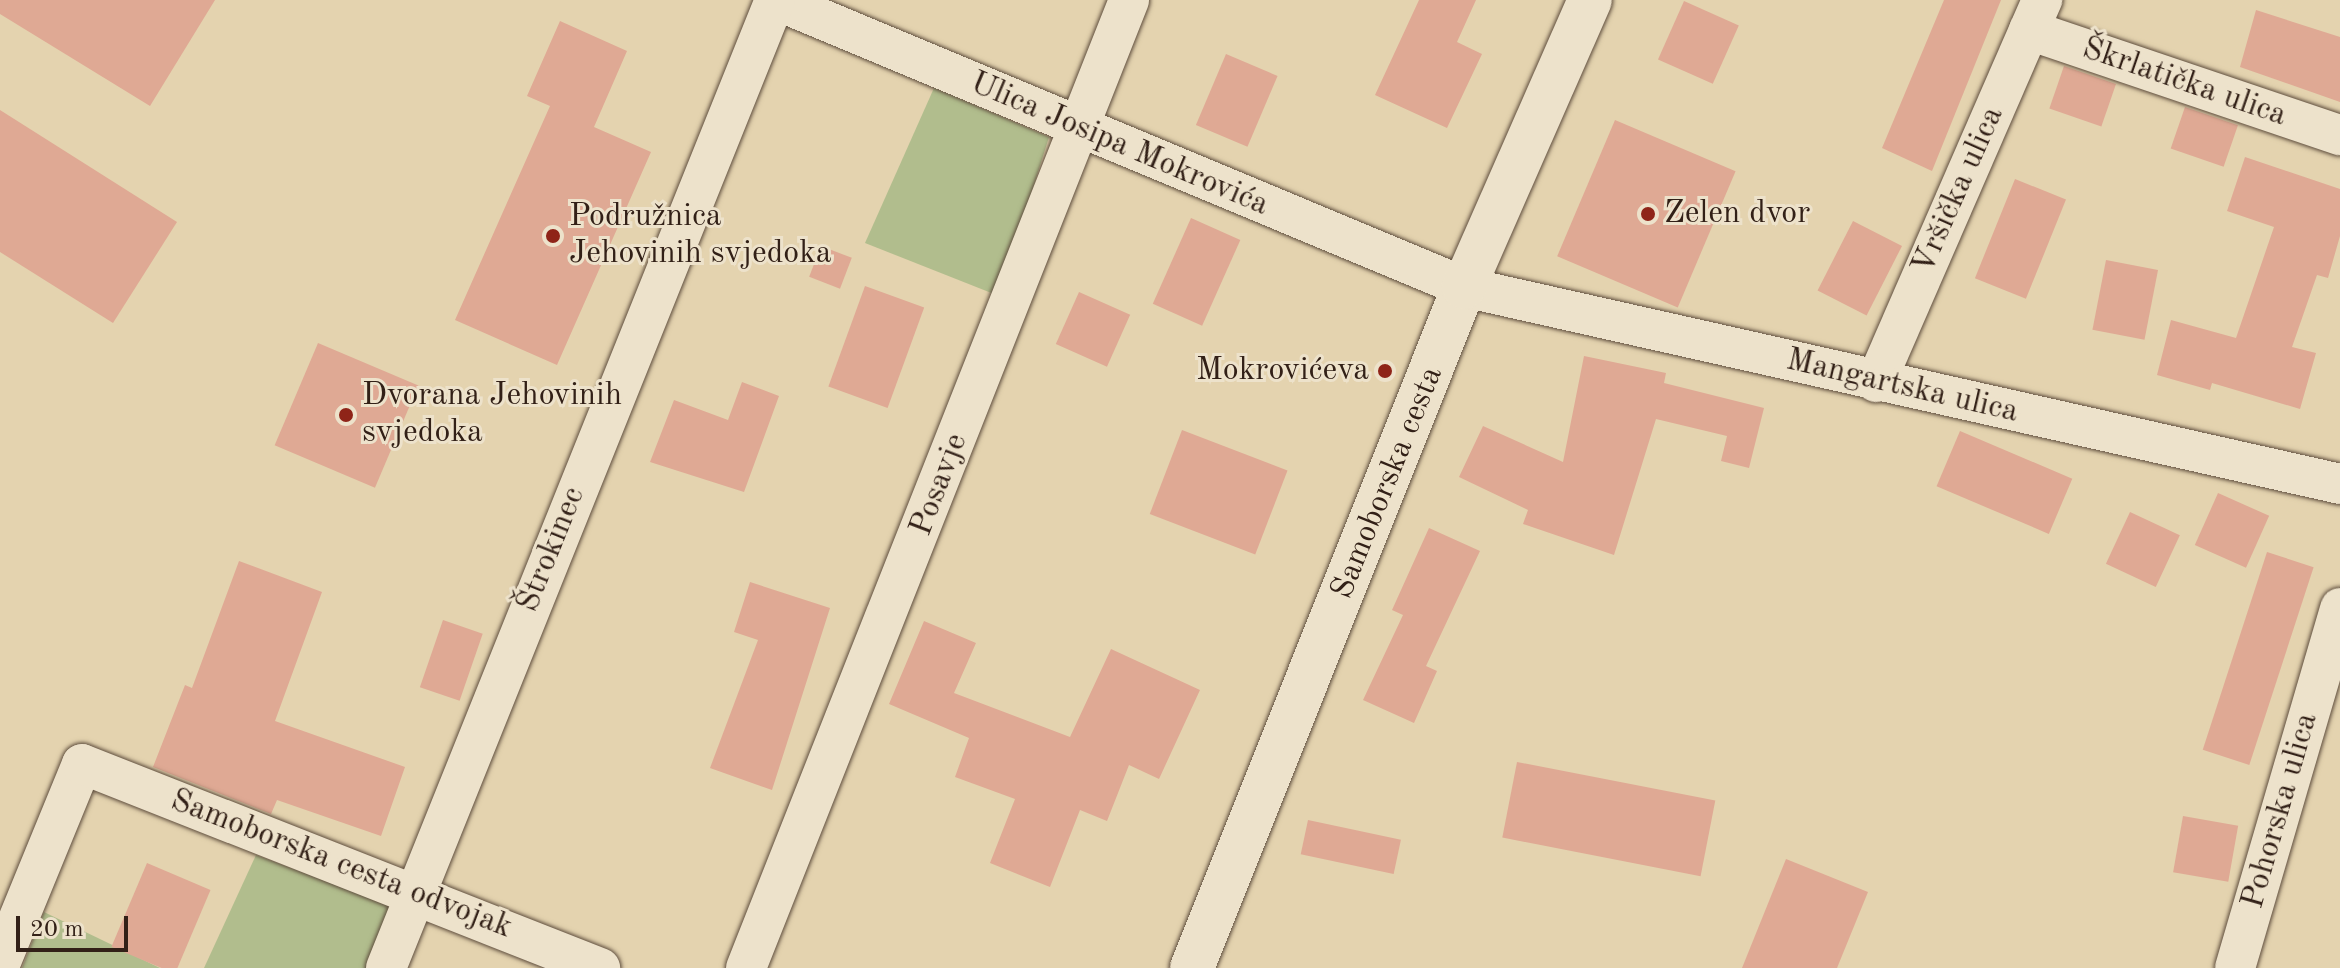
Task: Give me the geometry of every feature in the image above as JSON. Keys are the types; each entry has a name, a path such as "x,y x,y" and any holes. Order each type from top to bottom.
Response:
{"street":[{"name":"Ulica Josipa Mokrovića","path":"776,0 1074,128 1464,287"},
{"name":"Štrokinec","path":"386,968 413,891 776,0"},
{"name":"Posavje","path":"746,968 910,564 1074,128 1129,0"},
{"name":"Samoborska cesta","path":"1192,968 1464,287 1590,0"},
{"name":"Škrlatička ulica","path":"2036,15 2340,135"},
{"name":"Vršička ulica","path":"1876,382 2036,15"},
{"name":"Mangartska ulica","path":"1464,287 2340,484"},
{"name":"Pohorska ulica","path":"2235,968 2340,608"},
{"name":"Samoborska cesta odvojak","path":"0,964 82,764 413,891 600,968"}],"green space":[{"path":"934,88 1049,137 999,296 865,243"},
{"path":"256,855 392,906 380,968 204,968"},
{"path":"44,912 160,968 22,968"}],"building":[{"path":"0,0 215,0 150,106 0,14"},
{"path":"1419,0 1476,0 1457,42 1482,54 1447,128 1375,95"},
{"path":"1944,0 2001,0 1932,171 1882,148"},
{"path":"1684,1 1739,25 1713,84 1658,59"},
{"path":"2256,10 2340,37 2340,102 2240,67"},
{"name":"Podružnica Jehovinih svjedoka","path":"560,21 627,51 594,127 651,152 557,365 455,320 550,106 527,96"},
{"path":"1226,54 1278,76 1247,147 1196,125"},
{"path":"2064,66 2116,84 2101,126 2049,109"},
{"path":"2185,107 2238,125 2224,167 2171,149"},
{"path":"0,110 177,222 113,323 0,252"},
{"name":"Zelen dvor","path":"1615,120 1736,171 1678,307 1557,256"},
{"path":"2245,157 2340,189 2340,236 2328,278 2317,275 2292,347 2316,353 2300,409 2212,383 2210,390 2157,375 2171,320 2236,338 2274,227 2227,211"},
{"path":"2015,179 2066,200 2026,299 1975,278"},
{"path":"1191,218 1240,240 1202,326 1153,304"},
{"path":"1853,221 1902,246 1867,315 1818,290"},
{"path":"821,246 852,258 840,289 809,277"},
{"path":"2106,260 2158,270 2144,340 2092,330"},
{"path":"865,286 924,308 888,408 828,387"},
{"path":"1079,292 1130,315 1107,367 1056,344"},
{"name":"Dvorana Jehovinih svjedoka","path":"318,343 418,386 375,488 275,445"},
{"path":"1584,356 1666,373 1664,383 1764,408 1749,468 1721,461 1727,436 1656,419 1614,555 1523,524 1528,510 1459,477 1483,426 1563,462"},
{"path":"742,382 779,396 744,492 650,462 674,400 728,420"},
{"path":"1182,430 1287,470 1255,555 1150,514"},
{"path":"1960,431 2072,479 2049,534 1937,486"},
{"path":"2218,493 2269,516 2246,568 2195,545"},
{"path":"2130,512 2180,535 2156,587 2106,564"},
{"path":"1429,528 1480,551 1426,666 1437,671 1414,723 1363,700 1403,615 1392,610"},
{"path":"2267,552 2314,567 2249,765 2203,750"},
{"path":"239,561 322,592 275,721 405,767 381,836 277,800 271,814 153,767 185,685 192,688"},
{"path":"750,582 830,608 772,790 710,768 758,640 734,632"},
{"path":"443,620 483,634 460,701 420,687"},
{"path":"924,621 976,643 954,693 1070,737 1111,649 1200,690 1159,779 1129,765 1107,821 1080,810 1050,887 990,863 1015,799 955,777 969,738 889,704"},
{"path":"1517,762 1715,801 1701,876 1502,838"},
{"path":"2183,816 2238,826 2228,882 2173,872"},
{"path":"1308,820 1401,840 1394,874 1301,854"},
{"path":"1786,859 1868,892 1837,968 1742,968"},
{"path":"147,863 211,890 177,968 161,968 111,947"}],"place":[{"name":"Zelen dvor","path":"1648,214"},
{"name":"Podružnica Jehovinih svjedoka","path":"553,236"},
{"name":"Mokrovićeva","path":"1385,371"},
{"name":"Dvorana Jehovinih svjedoka","path":"346,415"}]}
